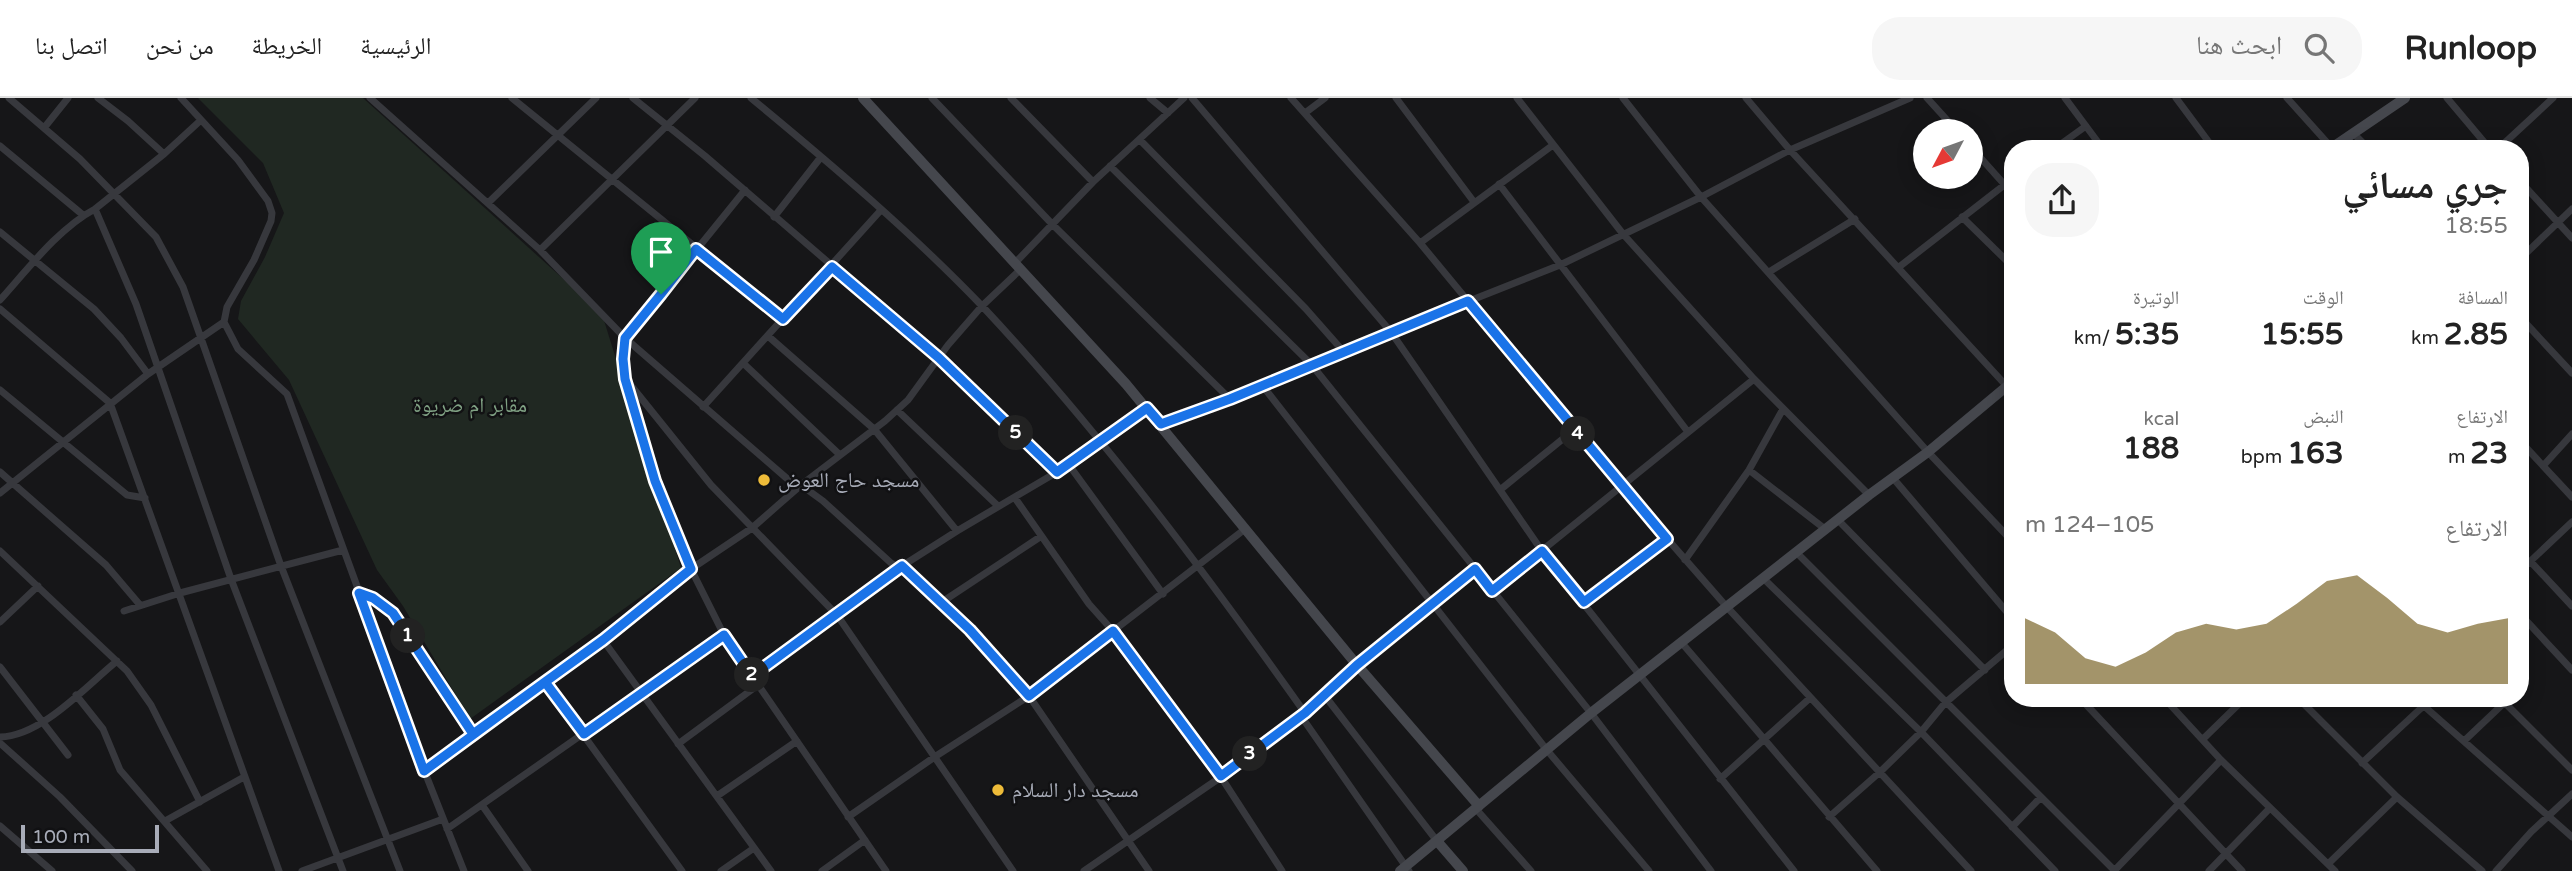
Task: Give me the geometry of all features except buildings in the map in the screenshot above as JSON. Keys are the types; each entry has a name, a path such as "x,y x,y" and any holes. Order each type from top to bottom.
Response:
{"street":[{"path":"9,98 80,159 156,237 169,256 183,287 281,566 400,871"},
{"path":"44,128 68,98"},
{"path":"98,98 164,154"},
{"path":"181,98 262,190 272,213 261,246 227,307 224,322 238,349 287,394 424,771 464,871"},
{"path":"370,98 540,250 625,338 703,407 791,482 801,485 891,563 902,566 942,602 1029,696 1149,871"},
{"path":"512,98 783,319"},
{"path":"488,203 596,98"},
{"path":"634,98 939,358 1057,472"},
{"path":"540,250 695,98"},
{"path":"751,98 881,210 982,306 1101,440 1199,566 1303,714 1405,870 1591,713 2004,392"},
{"path":"863,98 1161,424 1357,665 1531,871"},
{"path":"932,98 1053,225 1230,399"},
{"path":"1011,98 1093,182"},
{"path":"1150,98 1168,113"},
{"path":"424,771 603,640 691,569 752,528 801,485 897,410 1053,225 1093,182 1184,98"},
{"path":"1192,98 1391,332 1542,551 1794,871"},
{"path":"1291,98 1420,243 1667,539 1971,871"},
{"path":"1304,113 1325,98"},
{"path":"1396,98 1474,202"},
{"path":"1517,98 1623,234 1783,410 1869,495"},
{"path":"1623,98 1701,197 1928,452 2004,533"},
{"path":"1746,98 1790,150 2004,380"},
{"path":"1161,424 1230,399 1560,265 1701,197 1790,150 1910,98"},
{"path":"1927,98 1946,119"},
{"path":"2065,98 2096,140"},
{"path":"2176,98 2207,140"},
{"path":"2287,98 2324,140"},
{"path":"2343,140 2404,98"},
{"path":"2447,98 2482,140"},
{"path":"2508,140 2553,98"},
{"path":"0,300 34,261 83,215 95,209 164,154 201,120"},
{"path":"2067,140 2086,126"},
{"path":"2353,133 2360,140"},
{"path":"1140,140 1298,300 1343,351"},
{"path":"0,145 83,215"},
{"path":"1420,243 1553,145"},
{"path":"774,217 821,157"},
{"path":"1983,160 2004,183"},
{"path":"1110,166 1311,364 1591,713 1711,871"},
{"path":"1499,184 1688,432"},
{"path":"1899,267 2004,185"},
{"path":"745,190 625,338 625,379 655,481 691,569 724,635 886,871"},
{"path":"2529,191 2572,238"},
{"path":"95,209 132,294 231,579 343,871"},
{"path":"2529,250 2572,209"},
{"path":"703,407 881,210"},
{"path":"1962,217 2004,258"},
{"path":"1769,272 1855,219"},
{"path":"0,232 94,309 121,338 148,374"},
{"path":"0,309 110,403 279,871"},
{"path":"0,493 110,403 224,322"},
{"path":"2529,327 2572,373"},
{"path":"768,336 874,429 957,531"},
{"path":"743,363 840,455"},
{"path":"625,379 705,478 838,615 1013,871"},
{"path":"1492,591 1754,379"},
{"path":"1262,385 1546,749 1649,871"},
{"path":"0,390 127,495 145,498"},
{"path":"752,676 902,566 1069,465 1147,408"},
{"path":"897,410 998,506"},
{"path":"1685,559 1749,470 1783,410"},
{"path":"1500,490 1575,429"},
{"path":"2543,466 2572,434"},
{"path":"2529,451 2572,497"},
{"path":"1069,465 1163,594"},
{"path":"1749,470 1825,529"},
{"path":"0,472 106,565 141,606"},
{"path":"1893,478 2004,609"},
{"path":"1015,498 1097,615 1113,631 1221,776 1282,871"},
{"path":"1838,520 1985,670"},
{"path":"2572,522 2530,561 2572,606"},
{"path":"848,817 1029,696 1245,529"},
{"path":"942,602 1040,537"},
{"path":"1584,602 1667,539"},
{"path":"124,611 180,593 343,550"},
{"path":"0,551 117,661 151,705 200,802"},
{"path":"1796,552 2114,871 2221,760"},
{"path":"1084,871 1221,776 1303,714 1430,603 1475,569"},
{"path":"1763,578 1921,732 2055,871"},
{"path":"0,622 37,586"},
{"path":"359,593 373,598 393,613 473,734"},
{"path":"2529,624 2572,670"},
{"path":"447,829 724,635"},
{"path":"603,640 771,871"},
{"path":"1681,642 1877,871"},
{"path":"1829,817 1921,732 1945,703 2004,653"},
{"path":"0,737 9,737 44,722 117,661"},
{"path":"0,667 68,755"},
{"path":"545,682 682,871"},
{"path":"678,744 758,685"},
{"path":"76,695 103,729 120,770 207,871"},
{"path":"1325,695 1463,871"},
{"path":"1720,779 1810,698"},
{"path":"2088,707 2242,871"},
{"path":"2172,707 2221,760 2335,871"},
{"path":"2203,740 2236,707"},
{"path":"2307,707 2397,797 2482,871"},
{"path":"2362,763 2421,707"},
{"path":"2425,707 2572,838"},
{"path":"2464,741 2496,707"},
{"path":"2508,707 2572,769"},
{"path":"717,796 797,741"},
{"path":"0,743 60,797 132,871"},
{"path":"164,821 244,777"},
{"path":"2499,870 2531,832 2572,794"},
{"path":"2329,863 2397,797"},
{"path":"2012,827 2040,798"},
{"path":"482,805 528,871"},
{"path":"2209,871 2270,808"},
{"path":"302,871 443,819"},
{"path":"0,826 52,871"},
{"path":"822,871 865,840"},
{"path":"721,871 754,848"}],"green space":[{"name":"مقابر ام ضريوة","path":"198,98 363,98 602,314 681,568 470,719 403,606 377,570 289,380 238,319 241,301 265,257 284,213 263,163"}],"place":[{"name":"مسجد حاج العوض","path":"764,480"},
{"name":"مسجد دار السلام","path":"998,790"}],"route":[{"path":"696,249 783,319 832,267 939,358 1057,472 1147,408 1161,424 1230,399 1468,301 1667,539 1584,602 1542,551 1492,591 1475,569 1430,603 1305,713 1221,776 1113,631 1029,696 970,630 902,566 752,676 724,635 584,734 545,682 424,771 359,593 373,598 393,613 473,734 603,640 691,569 655,481 625,379 625,338 661,294 696,249"}]}
